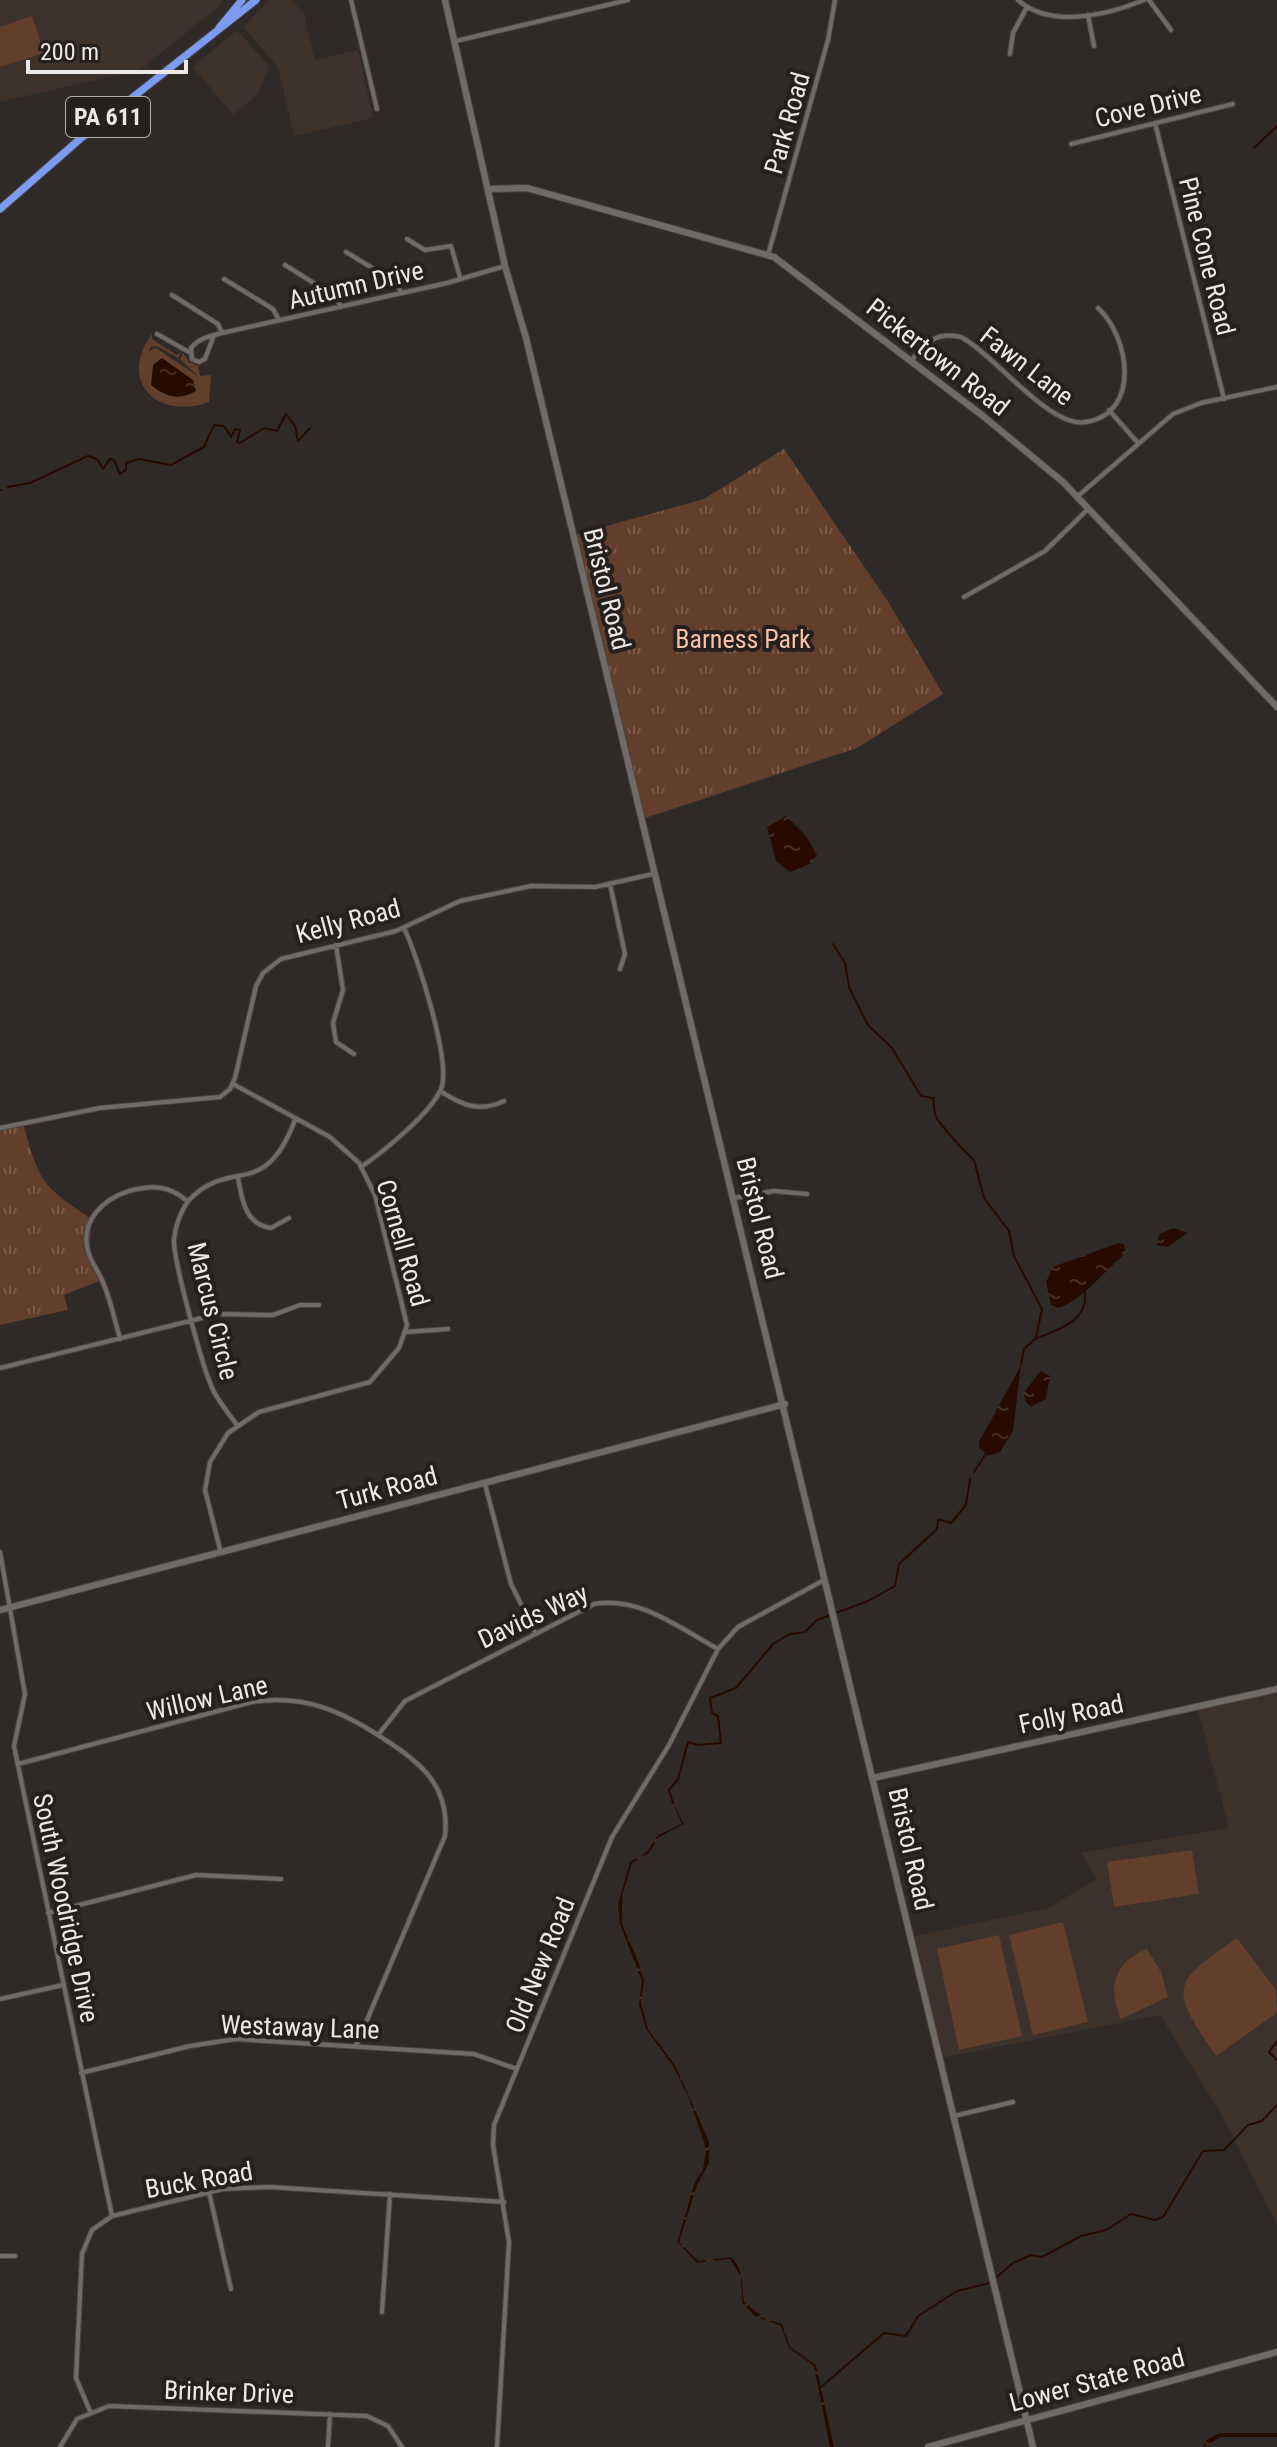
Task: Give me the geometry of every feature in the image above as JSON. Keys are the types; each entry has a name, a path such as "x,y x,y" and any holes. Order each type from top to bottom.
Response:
{"highway":[{"name":"PA 611","path":"0,209 80,139 219,28 242,0"},
{"name":"PA 611","path":"219,28 233,21 256,0"}],"main road":[{"name":"Bristol Road","path":"445,0 505,266 571,524 653,874 785,1404 824,1580 1033,2447"},
{"name":"Pickertown Road","path":"489,189 527,188 768,255 912,360 1078,496 1277,707"},
{"name":"Turk Road","path":"0,1610 785,1404"},
{"name":"Folly Road","path":"873,1778 1277,1689"},
{"name":"Lower State Road","path":"928,2447 1277,2352"}],"street":[{"path":"351,0 377,109"},
{"path":"455,41 628,0"},
{"name":"Park Road","path":"768,255 828,40 835,0"},
{"path":"1018,0 1027,7 1055,17 1088,15 1147,0 1171,30"},
{"path":"1010,54 1013,33 1027,7"},
{"path":"1088,15 1094,46"},
{"name":"Cove Drive","path":"1071,144 1233,104"},
{"name":"Pine Cone Road","path":"1155,123 1224,399"},
{"path":"407,239 425,250 451,246 460,277"},
{"path":"346,252 397,283 401,293"},
{"path":"285,265 336,297 341,307"},
{"name":"Autumn Drive","path":"189,352 198,341 214,335 505,266"},
{"path":"224,279 273,309 279,320"},
{"path":"172,295 217,323 222,333"},
{"name":"Fawn Lane","path":"912,360 932,339 953,335 973,344 1065,420 1085,422 1109,410 1122,394 1126,372 1111,326 1098,308"},
{"path":"157,334 189,352 193,360 203,361 214,335"},
{"path":"1078,496 1173,414 1277,387"},
{"path":"1109,410 1138,443"},
{"path":"964,597 1045,551 1089,508"},
{"name":"Kelly Road","path":"233,1084 253,992 263,973 286,956 404,928 460,901 520,888 610,884 653,874"},
{"path":"610,884 625,954 620,969"},
{"path":"361,1167 421,1115 440,1091 443,1059 417,956 404,928"},
{"path":"336,945 343,990 333,1029 336,1042 354,1054"},
{"path":"0,1128 100,1108 208,1101 220,1097 233,1084"},
{"name":"Cornell Road","path":"221,1553 206,1498 208,1471 218,1446 237,1425 270,1409 370,1382 399,1348 406,1332 406,1316 375,1195 361,1167 330,1137 233,1084"},
{"path":"440,1091 470,1107 491,1107 504,1101"},
{"path":"120,1339 104,1284 86,1242 92,1219 111,1198 144,1187 169,1189 188,1201 202,1190 268,1164 284,1144 295,1120"},
{"path":"238,1178 242,1200 252,1220 271,1228 289,1218"},
{"path":"734,1198 774,1191 807,1194"},
{"name":"Marcus Circle","path":"188,1201 179,1220 174,1243 211,1385 237,1425"},
{"path":"0,1368 227,1313 273,1315 300,1305 319,1305"},
{"path":"406,1332 448,1329"},
{"path":"485,1484 511,1584 535,1632"},
{"name":"South Woodridge Drive","path":"0,1552 25,1694 14,1734 18,1764 112,2216"},
{"name":"Old New Road","path":"497,2447 509,2250 492,2134 612,1835 669,1745 718,1649 738,1627 824,1580"},
{"name":"Davids Way","path":"378,1735 405,1701 589,1605 625,1603 647,1610 718,1649"},
{"name":"Willow Lane","path":"18,1764 263,1700 289,1699 323,1705 414,1759 433,1778 444,1804 445,1831 440,1852 356,2046"},
{"path":"48,1913 196,1875 281,1879"},
{"path":"0,1999 63,1985"},
{"name":"Westaway Lane","path":"81,2073 220,2041 474,2054 517,2069"},
{"path":"954,2116 1013,2102"},
{"name":"Buck Road","path":"90,2411 76,2378 82,2254 92,2230 112,2216 209,2192 269,2187 504,2202"},
{"path":"209,2192 231,2289"},
{"path":"382,2312 390,2194"},
{"path":"0,2256 15,2256"},
{"name":"Brinker Drive","path":"90,2411 109,2406 330,2414 378,2419 393,2430 402,2447"},
{"path":"60,2447 72,2425 90,2411"},
{"path":"328,2447 330,2414"}],"shaded area":[{"path":"0,0 222,0 223,3 140,70 0,102"},
{"path":"269,0 291,0 304,13 315,60 358,50 373,118 294,136 278,67 243,27"},
{"path":"237,30 269,66 257,95 233,115 193,67"},
{"path":"1277,1689 1277,2225 1223,2117 1160,2015 940,2058 911,1937 1048,1908 1097,1879 1081,1853 1229,1828 1197,1707"}],"green space":[{"path":"32,16 44,53 0,67 0,27"},
{"path":"152,334 152,339 177,355 181,352 178,358 157,346 150,347 149,351 156,348 199,377 180,359 183,353 189,362 198,366 200,376 211,375 209,402 173,406 148,393 141,381 139,367 142,351"},
{"name":"Barness Park","path":"784,449 889,603 943,694 857,748 642,819 574,535 704,499"},
{"path":"23,1123 33,1158 44,1180 62,1198 92,1219 89,1253 102,1280 64,1295 68,1310 0,1325 0,1128"},
{"path":"1192,1850 1199,1894 1114,1907 1107,1862"},
{"path":"1063,1922 1088,2022 1033,2035 1009,1935"},
{"path":"999,1935 1022,2036 959,2050 937,1949"},
{"path":"1237,1938 1276,1990 1277,2013 1216,2056 1190,2016 1184,2001 1184,1989 1188,1978 1199,1966"},
{"path":"1147,1949 1161,1972 1168,1997 1121,2019 1115,1997 1116,1977 1127,1961"}],"water":[{"path":"162,358 193,380 196,391 173,396 151,385 153,365"},
{"path":"786,816 806,836 817,855 810,864 790,872 776,861 767,827"},
{"path":"1174,1228 1187,1233 1168,1247 1157,1245 1159,1234"},
{"path":"1118,1243 1124,1244 1126,1253 1093,1284 1066,1305 1058,1308 1051,1305 1046,1282 1053,1267"},
{"path":"1021,1365 1013,1431 1000,1452 988,1456 979,1448 979,1442"},
{"path":"1041,1371 1050,1376 1046,1399 1031,1407 1025,1401 1024,1392"},
{"path":"672,1801 684,1824 659,1837 649,1853 632,1863 622,1896 622,1924 644,1981 641,2003 648,2029 675,2065 709,2141 709,2163 697,2185 679,2242 698,2261 731,2257 742,2278 744,2302 766,2319 782,2324 790,2347 816,2365 834,2447 830,2447 814,2366 789,2348 781,2326 755,2316 742,2303 741,2277 730,2259 697,2263 677,2242 695,2182 703,2170 706,2149 689,2098 673,2066 646,2029 639,2004 642,1981 620,1924 618,1905 630,1862 647,1852 658,1835 682,1824"},
{"path":"1220,2433 1277,2433 1277,2437 1221,2437 1203,2447 1206,2440"}],"waterway":[{"path":"1254,148 1277,126"},
{"path":"8,487 30,483 88,456 97,459 103,469 110,459 114,460 120,474 126,470 126,463 139,459 171,465 204,447 214,425 224,426 231,437 235,429 240,430 237,442 240,443 264,428 277,431 286,414 295,426 298,441 310,428"},
{"path":"833,944 845,963 849,987 868,1025 892,1048 921,1096 933,1098 936,1117 974,1160 984,1198 1009,1231 1014,1256 1042,1309 1036,1338 1024,1349 1021,1365"},
{"path":"1037,1338 1064,1327 1078,1316 1083,1308 1084,1289"},
{"path":"974,1472 987,1452"},
{"path":"673,1803 669,1790 678,1779 688,1742 698,1745 721,1743 718,1716 712,1713 710,1698 736,1688 773,1644 790,1634 805,1632 817,1620 868,1601 895,1586 899,1564 937,1529 938,1519 951,1523 966,1505 970,1479"},
{"path":"1277,2041 1269,2052 1277,2060"},
{"path":"821,2387 884,2333 906,2336 918,2316 957,2291 990,2283 1013,2263 1031,2255 1042,2257 1081,2236 1106,2230 1131,2214 1155,2220 1163,2217 1203,2151 1224,2150 1248,2125 1262,2121 1277,2105"}]}
